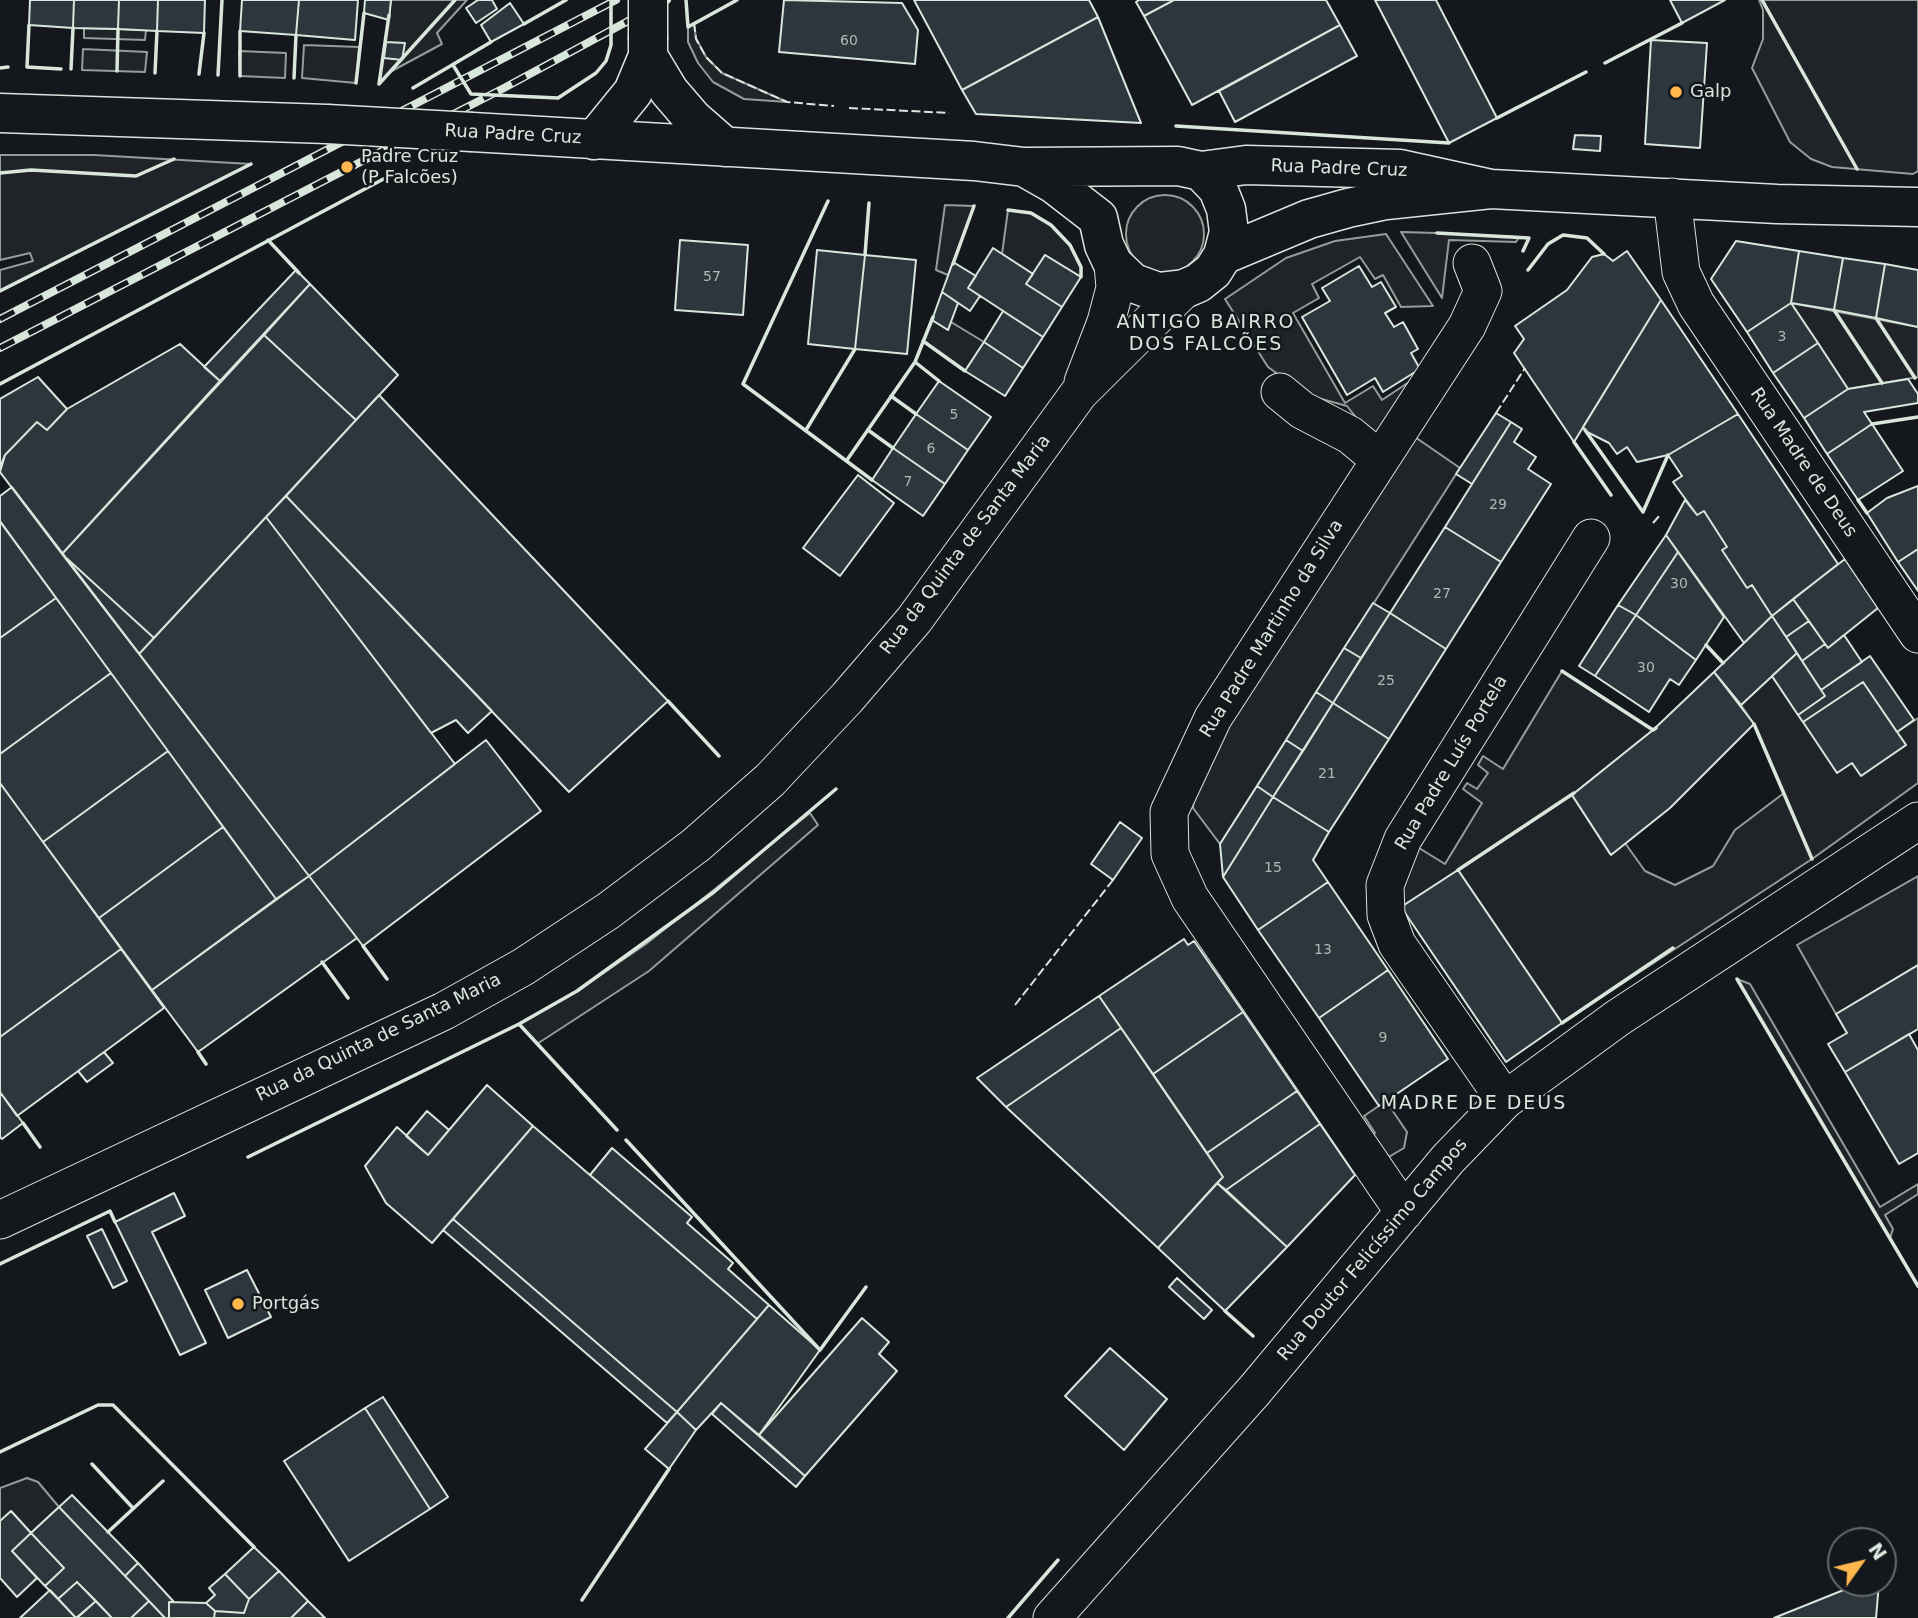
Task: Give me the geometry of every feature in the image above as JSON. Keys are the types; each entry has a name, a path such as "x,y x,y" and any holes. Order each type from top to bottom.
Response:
{"street":[{"path":"594,140 632,92 648,48 648,0"},
{"path":"648,48 669,91 693,120 724,147"},
{"name":"Rua Padre Cruz","path":"0,113 327,124 974,161 1024,167 1178,166 1201,171 1246,165 1400,169 1491,189"},
{"name":"Rua Padre Cruz","path":"1024,167 1054,184 1098,218"},
{"path":"1146,167 1122,181 1098,218 1104,245 1113,264 1133,283 1157,292 1184,289"},
{"path":"1201,171 1218,189 1226,209 1228,232 1223,255"},
{"path":"1491,189 1777,204 1918,208"},
{"name":"Rua Padre Cruz","path":"1184,289 1213,271 1223,255 1309,219 1386,200 1491,189"},
{"name":"Rua Madre de Deus","path":"1672,197 1681,272 1689,291 1918,634"},
{"path":"1777,204 1918,231"},
{"name":"Rua Padre Martinho da Silva","path":"1404,1212 1190,898 1177,873 1167,835 1169,813 1213,718 1467,326 1483,290 1472,263"},
{"name":"Rua da Quinta de Santa Maria","path":"1079,393 1106,322 1115,288 1113,264"},
{"name":"Rua da Quinta de Santa Maria","path":"0,1220 444,1011 523,967 608,911 696,845 770,780 872,669 914,620 1079,393 1184,289"},
{"path":"1280,392 1302,410 1350,435 1379,459"},
{"name":"Rua Padre Luís Portela","path":"1505,1100 1397,943 1386,915 1385,885 1403,839 1591,538"},
{"name":"Rua Doutor Felicíssimo Campos","path":"1052,1618 1254,1391 1448,1159 1505,1100 1619,1017 1918,821"}],"shaded area":[{"path":"391,0 467,0 437,33 442,44 390,72 379,84"},
{"path":"1759,0 1918,0 1918,171 1913,174 1832,167 1811,159 1790,142 1752,68 1763,39 1763,10"},
{"path":"694,23 696,38 706,57 722,73 787,102 744,99 713,82 698,63 688,42 688,27"},
{"path":"84,28 146,30 145,40 84,38"},
{"path":"304,45 359,47 356,83 302,78"},
{"path":"83,49 147,52 145,72 82,70"},
{"path":"239,51 286,53 285,78 240,76"},
{"path":"0,155 94,155 251,164 0,291 0,270 33,261 30,253 0,260"},
{"path":"1165,195 1180,198 1192,207 1201,219 1204,234 1201,249 1192,261 1180,270 1165,273 1150,270 1138,261 1129,249 1126,234 1129,219 1138,207 1150,198"},
{"path":"945,205 974,206 948,275 936,270"},
{"path":"1008,210 1031,213 1051,225 1070,245 1081,267 1081,277 1045,255 1033,274 1002,254"},
{"path":"1401,232 1519,237 1516,242 1449,240 1442,298"},
{"path":"1386,234 1433,306 1401,307 1383,275 1375,279 1360,257 1312,284 1319,298 1293,313 1345,403 1373,386 1382,400 1412,380 1373,439 1347,406 1307,395 1268,367 1225,299 1286,258 1335,241"},
{"path":"1791,303 1918,327 1918,377 1848,389"},
{"path":"932,320 948,330 951,322 984,342 965,371 923,341"},
{"path":"1412,435 1460,468 1220,844 1193,808 1195,785 1204,765"},
{"path":"1562,671 1653,730 1572,795 1610,854 1625,843 1645,871 1675,885 1713,866 1735,830 1784,793 1754,724 1741,705 1772,676 1803,722 1852,763 1861,775 1906,745 1897,732 1918,718 1918,783 1812,859 1562,1023 1458,870 1401,907 1402,871 1419,848 1445,864 1482,803 1463,789 1467,783 1477,789 1488,773 1478,765 1483,756 1503,769"},
{"path":"810,813 818,825 649,971 537,1044 519,1024 577,991 646,944"},
{"path":"1918,876 1918,965 1836,1014 1797,945"},
{"path":"1737,979 1750,984 1880,1207 1918,1184 1918,1194 1885,1215 1893,1229 1890,1238"},
{"path":"1386,1101 1407,1132 1404,1148 1387,1158 1365,1141 1375,1133 1364,1116"},
{"path":"27,1478 38,1482 59,1507 31,1533 11,1511 0,1521 0,1488"}],"building":[{"path":"30,0 74,0 73,28 29,25"},
{"path":"74,0 119,0 118,29 73,28"},
{"path":"119,0 158,0 157,31 118,29"},
{"path":"158,0 205,0 204,33 157,31"},
{"path":"242,0 299,0 296,35 240,31"},
{"path":"299,0 358,0 355,40 296,35"},
{"path":"365,0 391,0 389,20 364,13"},
{"path":"478,0 492,0 497,9 476,23 466,8"},
{"path":"784,0 902,3 918,30 915,64 779,52"},
{"path":"914,0 1089,0 1098,17 962,90"},
{"path":"1174,0 1144,16 1136,2"},
{"path":"1174,0 1326,0 1340,25 1192,105 1144,16"},
{"path":"1375,0 1436,0 1497,118 1449,143"},
{"path":"1670,0 1725,0 1682,23"},
{"path":"510,3 524,24 491,42 481,25"},
{"path":"1098,17 1141,123 976,114 962,90"},
{"path":"1340,25 1357,56 1235,122 1219,91"},
{"name":"Galp","path":"1651,40 1707,43 1700,148 1645,144"},
{"path":"386,42 405,43 402,60 384,58"},
{"path":"1575,135 1601,136 1600,151 1573,149"},
{"path":"680,240 748,245 743,315 675,310"},
{"path":"1736,241 1799,251 1791,303 1747,332 1711,279"},
{"path":"993,248 1033,274 1026,284 1062,307 1043,337 968,288"},
{"path":"817,250 865,255 855,349 808,344"},
{"path":"1627,251 1661,300 1574,442 1514,353 1524,339 1515,326 1567,290 1592,257 1604,254 1613,261"},
{"path":"1799,251 1843,258 1834,310 1791,303"},
{"path":"865,255 916,260 907,354 855,349"},
{"path":"1045,255 1081,277 1062,307 1026,284"},
{"path":"1843,258 1885,264 1876,318 1834,310"},
{"path":"953,262 976,276 968,288 980,296 970,311 942,292"},
{"path":"1885,264 1918,270 1918,327 1876,318"},
{"path":"1359,266 1372,287 1381,282 1396,307 1385,313 1394,327 1403,322 1418,349 1411,353 1420,369 1383,392 1375,378 1347,395 1302,317 1330,301 1322,288"},
{"path":"296,270 310,284 220,381 204,367"},
{"path":"310,284 398,375 356,420 264,335"},
{"path":"942,292 958,303 948,330 932,320"},
{"path":"1661,300 1738,414 1668,455 1637,462 1627,447 1617,454 1609,443 1587,432 1583,427"},
{"path":"1791,303 1818,343 1773,373 1747,332"},
{"path":"1003,311 1043,337 1023,368 984,342"},
{"path":"264,335 356,420 154,638 62,554"},
{"path":"984,342 1023,368 1005,396 965,371"},
{"path":"1818,343 1848,389 1804,418 1773,373"},
{"path":"180,344 220,381 62,554 0,472 5,455 37,422 47,430 67,409"},
{"path":"38,377 67,409 47,430 37,422 5,455 0,467 0,399"},
{"path":"1908,379 1918,394 1918,403 1864,412 1872,424 1827,454 1804,418 1848,389"},
{"path":"939,381 991,417 968,450 916,414"},
{"path":"379,395 668,701 569,792 286,496"},
{"path":"1496,413 1511,422 1472,484 1456,474"},
{"path":"916,414 968,450 945,484 893,448"},
{"path":"1738,414 1838,564 1772,616 1752,585 1747,588 1722,550 1727,547 1704,511 1697,515 1673,482 1682,476 1668,455"},
{"path":"1511,422 1522,429 1514,442 1536,457 1528,469 1551,484 1501,562 1445,527"},
{"path":"1872,424 1903,471 1858,500 1827,454"},
{"path":"893,448 945,484 923,516 872,480"},
{"path":"858,475 894,503 840,576 803,548"},
{"path":"1918,486 1918,549 1898,562 1867,513 1887,498"},
{"path":"12,487 309,876 276,899 0,521 0,496"},
{"path":"286,496 492,711 468,733 456,720 431,733 266,517"},
{"path":"1685,500 1697,515 1704,511 1727,547 1722,550 1747,588 1752,585 1772,616 1744,643 1666,535"},
{"path":"266,517 455,764 309,876 139,654"},
{"path":"0,524 56,598 0,638"},
{"path":"1445,527 1501,562 1446,649 1390,613"},
{"path":"1666,535 1678,552 1636,615 1618,605"},
{"path":"1918,549 1918,591 1898,562"},
{"path":"1678,552 1724,617 1696,660 1636,615"},
{"path":"62,554 154,638 139,654"},
{"path":"1845,559 1878,608 1828,648 1793,599"},
{"path":"56,598 111,673 0,754 0,638"},
{"path":"1793,599 1809,621 1786,637 1772,616"},
{"path":"1373,603 1390,613 1361,658 1344,648"},
{"path":"1618,605 1636,615 1595,676 1579,666"},
{"path":"1390,613 1446,649 1389,739 1333,703"},
{"path":"1636,615 1696,660 1679,685 1670,679 1649,712 1595,676"},
{"path":"1772,616 1797,653 1741,705 1714,672"},
{"path":"1809,621 1825,644 1802,661 1786,637"},
{"path":"1844,635 1862,662 1821,690 1802,661 1825,644 1828,648"},
{"path":"1344,648 1361,658 1333,703 1316,692"},
{"path":"1797,653 1825,696 1798,715 1772,676"},
{"path":"1870,656 1914,720 1897,732 1863,682 1803,722 1798,715 1825,696 1821,690"},
{"path":"1714,672 1754,724 1670,808 1611,855 1572,795 1653,730"},
{"path":"111,673 168,751 43,842 0,783 0,754"},
{"path":"1863,682 1906,745 1861,776 1852,763 1837,773 1803,722"},
{"path":"1316,692 1333,703 1303,751 1286,740"},
{"path":"1333,703 1389,739 1329,832 1273,797"},
{"path":"486,740 541,811 363,946 309,876"},
{"path":"1286,740 1303,751 1273,797 1257,786"},
{"path":"168,751 223,827 99,918 43,842"},
{"path":"0,783 121,949 0,1037"},
{"path":"1257,786 1273,797 1223,877 1220,844"},
{"path":"1273,797 1329,832 1313,860 1328,882 1258,930 1223,877"},
{"path":"1120,822 1142,838 1113,880 1091,864"},
{"path":"223,827 276,899 152,990 99,918"},
{"path":"1458,870 1562,1023 1506,1062 1401,907"},
{"path":"309,876 357,938 198,1052 152,990"},
{"path":"1328,882 1388,970 1319,1018 1258,930"},
{"path":"1184,939 1188,945 1194,941 1243,1012 1153,1074 1099,996"},
{"path":"121,949 164,1008 17,1116 0,1092 0,1037"},
{"path":"1918,965 1918,1029 1845,1072 1828,1044 1847,1033 1836,1014"},
{"path":"1388,970 1448,1059 1379,1106 1319,1018"},
{"path":"1099,996 1121,1028 1006,1107 977,1078"},
{"path":"1243,1012 1297,1091 1207,1153 1153,1074"},
{"path":"1121,1028 1223,1177 1158,1248 1006,1107"},
{"path":"1909,1034 1918,1050 1918,1153 1899,1164 1845,1072"},
{"path":"104,1052 113,1063 87,1082 78,1071"},
{"path":"487,1085 533,1126 432,1243 386,1203 365,1166 397,1127 428,1155"},
{"path":"1297,1091 1320,1124 1226,1190 1217,1183 1223,1177 1207,1153"},
{"path":"0,1092 23,1123 2,1139 0,1137"},
{"path":"427,1111 449,1130 428,1155 406,1136"},
{"path":"1320,1124 1355,1175 1287,1247 1226,1190"},
{"path":"533,1126 757,1319 677,1412 453,1219"},
{"path":"612,1148 692,1217 687,1223 733,1263 728,1269 769,1305 757,1319 590,1175"},
{"path":"1217,1183 1287,1247 1225,1311 1158,1248"},
{"path":"174,1193 185,1216 152,1232 206,1343 180,1355 115,1222"},
{"path":"453,1219 677,1412 667,1423 443,1230"},
{"path":"102,1229 127,1281 113,1288 87,1236"},
{"name":"Portgás","path":"247,1270 271,1317 228,1338 205,1290"},
{"path":"1177,1278 1212,1310 1204,1319 1169,1287"},
{"path":"769,1305 820,1350 759,1435 721,1403 696,1430 677,1412"},
{"path":"862,1318 889,1342 879,1354 897,1371 805,1476 759,1435"},
{"path":"1110,1348 1167,1399 1124,1450 1065,1396"},
{"path":"383,1397 448,1497 430,1509 365,1408"},
{"path":"721,1403 805,1476 796,1487 712,1414"},
{"path":"365,1408 430,1509 349,1561 284,1461"},
{"path":"677,1412 696,1430 669,1469 645,1449"},
{"path":"72,1495 138,1563 125,1576 59,1507"},
{"path":"59,1507 149,1601 131,1618 112,1618 77,1582 58,1599 45,1586 64,1568 31,1533"},
{"path":"11,1511 31,1533 12,1551 37,1578 17,1597 0,1578 0,1521"},
{"path":"31,1533 64,1568 45,1586 12,1551"},
{"path":"254,1547 279,1571 249,1599 225,1574"},
{"path":"138,1563 174,1602 169,1602 169,1618 165,1618 125,1576"},
{"path":"279,1571 308,1601 291,1618 214,1618 215,1611 244,1613 249,1599"},
{"path":"225,1574 249,1599 244,1613 215,1611 206,1603 215,1595 209,1588"},
{"path":"77,1582 96,1601 76,1618 58,1599"},
{"path":"50,1590 76,1618 20,1618"},
{"path":"1827,1597 1878,1597 1876,1618 1774,1618"},
{"path":"96,1601 112,1618 77,1618"},
{"path":"149,1601 165,1618 131,1618"},
{"path":"308,1601 325,1618 291,1618"},
{"path":"169,1602 206,1603 215,1611 214,1618 169,1618"}],"railway":[{"path":"0,319 616,0"},
{"path":"0,348 504,88 667,0"}],"fence":[{"path":"694,23 696,39 706,57 722,73 787,102 834,106"},
{"path":"849,108 949,113"},
{"path":"1496,413 1525,368"},
{"path":"1653,523 1660,515"},
{"path":"1015,1005 1113,880"}],"wall":[{"path":"218,75 222,0"},
{"path":"379,84 455,0"},
{"path":"524,24 566,0"},
{"path":"453,65 471,94 558,98 596,73 606,61 611,45 611,0"},
{"path":"686,0 688,27 737,0"},
{"path":"1762,0 1857,169"},
{"path":"356,83 364,13"},
{"path":"379,84 389,15"},
{"path":"1605,63 1682,23"},
{"path":"29,25 27,67 61,69"},
{"path":"71,69 73,28"},
{"path":"117,71 118,29"},
{"path":"155,73 157,31"},
{"path":"240,31 240,76"},
{"path":"199,74 204,33"},
{"path":"294,78 296,35"},
{"path":"413,88 491,42"},
{"path":"0,68 8,67"},
{"path":"1497,118 1586,72"},
{"path":"1176,126 1449,143"},
{"path":"0,173 31,170 136,176 174,159"},
{"path":"0,291 251,164"},
{"path":"0,384 391,175"},
{"path":"828,201 743,384 872,480"},
{"path":"865,255 869,203"},
{"path":"953,264 974,206"},
{"path":"1008,210 1031,213 1051,225 1070,245 1081,267 1081,277"},
{"path":"1437,233 1529,238 1523,251"},
{"path":"1528,270 1548,244 1563,235 1587,238 1604,254"},
{"path":"268,240 299,273"},
{"path":"1834,310 1882,383"},
{"path":"847,460 915,362 933,317"},
{"path":"1876,318 1915,378"},
{"path":"923,341 965,371"},
{"path":"806,430 855,349"},
{"path":"915,362 939,381"},
{"path":"891,396 916,414"},
{"path":"1872,424 1918,417"},
{"path":"868,430 893,448"},
{"path":"1585,430 1643,512 1668,455"},
{"path":"1574,442 1611,495"},
{"path":"1858,500 1867,513"},
{"path":"1706,645 1723,663"},
{"path":"1562,671 1653,730 1656,728"},
{"path":"668,701 719,756"},
{"path":"1754,724 1812,859"},
{"path":"248,1157 519,1024 577,991 714,892 836,789"},
{"path":"1458,870 1574,793"},
{"path":"363,946 387,979"},
{"path":"1562,1023 1673,948"},
{"path":"322,962 348,998"},
{"path":"1737,979 1918,1286"},
{"path":"519,1024 617,1130"},
{"path":"198,1052 206,1064"},
{"path":"23,1123 40,1147"},
{"path":"626,1140 820,1350 866,1287"},
{"path":"0,1264 110,1211 115,1222"},
{"path":"1225,1311 1253,1336"},
{"path":"0,1452 98,1405 113,1405 254,1547"},
{"path":"92,1464 133,1508"},
{"path":"582,1600 669,1469"},
{"path":"108,1532 163,1481"},
{"path":"1008,1618 1058,1560"}],"place":[{"name":"Galp","path":"1676,92"},
{"name":"Padre Cruz (P Falcões)","path":"347,167"},
{"name":"Portgás","path":"238,1304"}],"district":[{"name":"ANTIGO BAIRRO DOS FALCÕES","path":"1206,334"},
{"name":"MADRE DE DEUS","path":"1474,1104"}]}
